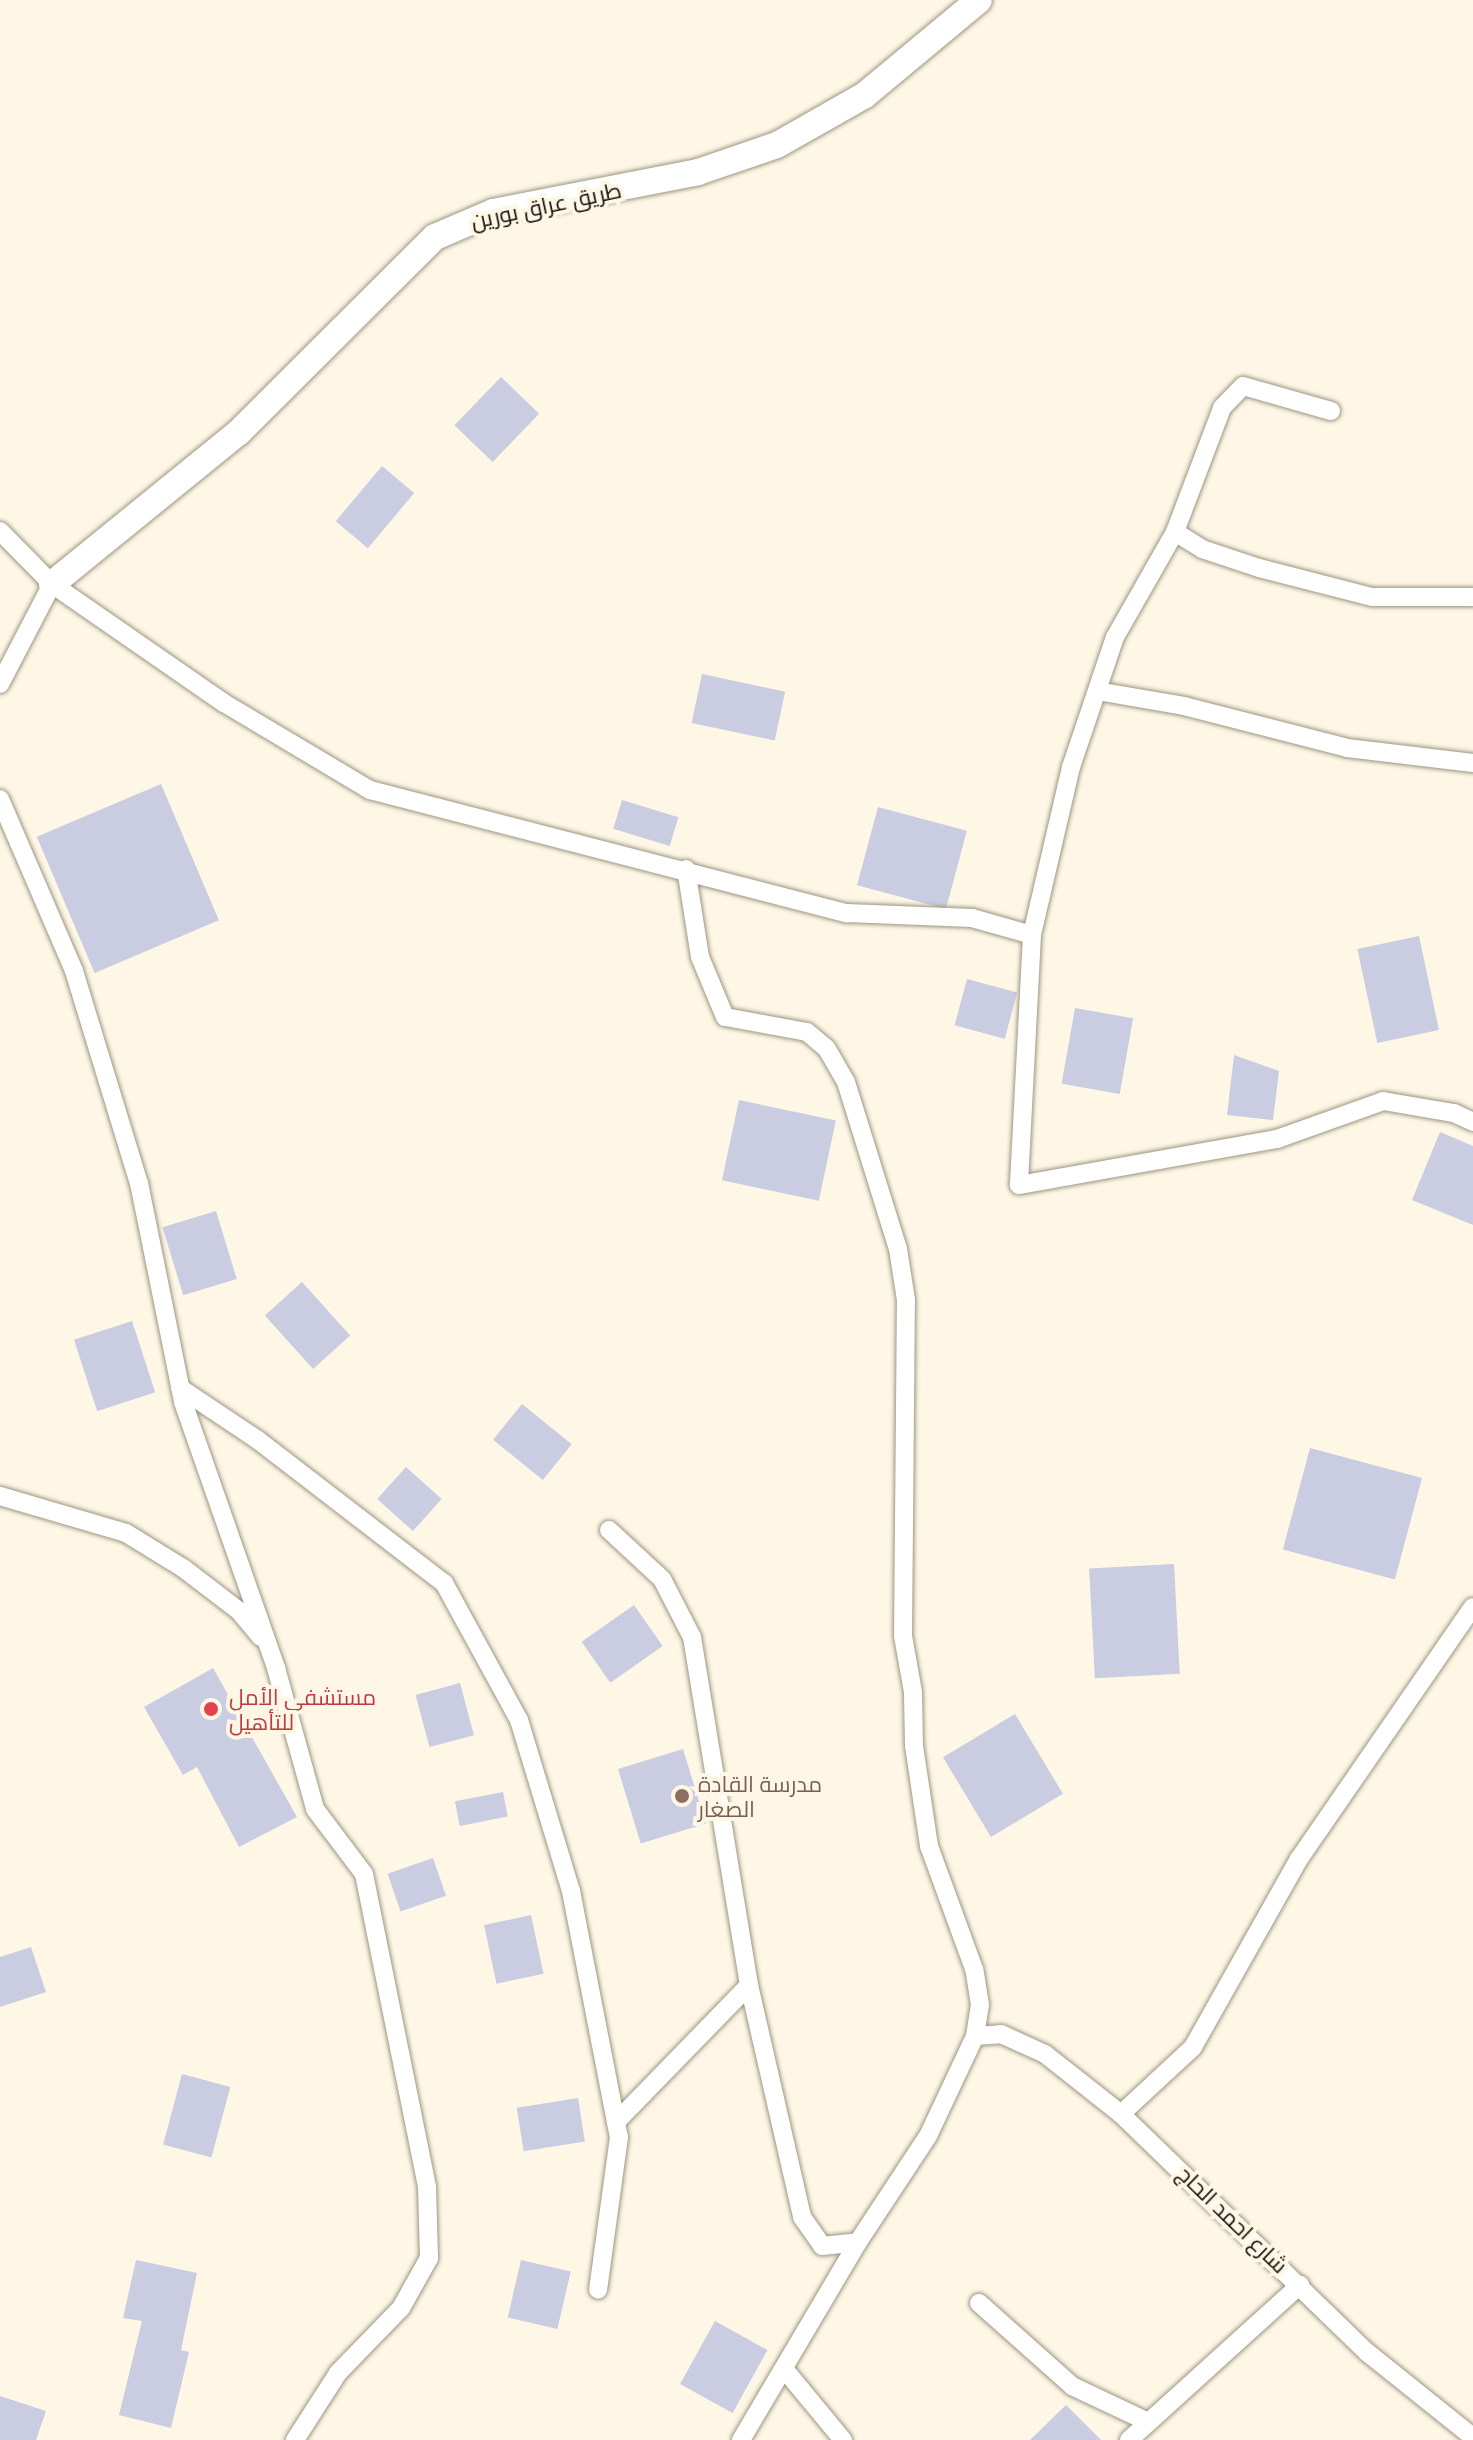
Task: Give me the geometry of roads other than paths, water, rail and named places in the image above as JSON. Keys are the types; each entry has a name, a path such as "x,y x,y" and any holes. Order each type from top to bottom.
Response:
{"street":[{"name":"طريق عراق بورين","path":"52,584 239,432 402,265 435,237 493,212 698,172 777,145 865,95 979,0"},
{"path":"1331,411 1243,386 1222,408 1175,532 1115,637 1056,822 1032,935 1019,1185 1277,1139 1383,1101 1454,1113 1473,1122"},
{"path":"0,531 52,584 224,703 370,790 686,869 847,913 972,918 1032,935"},
{"path":"1175,532 1202,549 1259,568 1372,597 1473,597"},
{"path":"0,684 52,584"},
{"path":"1097,691 1184,706 1347,748 1473,763"},
{"path":"0,799 74,971 139,1183 180,1388 268,1646 315,1809 364,1874 385,1958 427,2200 429,2258 408,2296 338,2373 295,2440"},
{"path":"686,869 694,932 725,1017 807,1032 826,1048 846,1082 898,1249 906,1300 903,1636 929,1846 974,1969 980,2005 975,2036 928,2136 858,2242 741,2440"},
{"path":"180,1388 258,1440 444,1583 519,1720 571,1891 619,2137 598,2290"},
{"path":"0,1496 126,1533 239,1611 268,1646"},
{"path":"609,1530 662,1579 692,1637 749,1985 802,2217 822,2246 858,2242"},
{"path":"1121,2114 1193,2047 1299,1859 1473,1607"},
{"path":"616,2122 749,1985"},
{"name":"شارع احمد الحاج","path":"975,2036 1001,2034 1045,2054 1121,2114 1368,2353 1471,2438"},
{"path":"1129,2440 1300,2285"},
{"path":"979,2303 1072,2386 1148,2422"},
{"path":"785,2370 843,2440"}],"place":[{"name":"مستشفى الأمل للتأهيل","path":"211,1709"},
{"name":"مدرسة القادة الصغار","path":"682,1796"}]}
